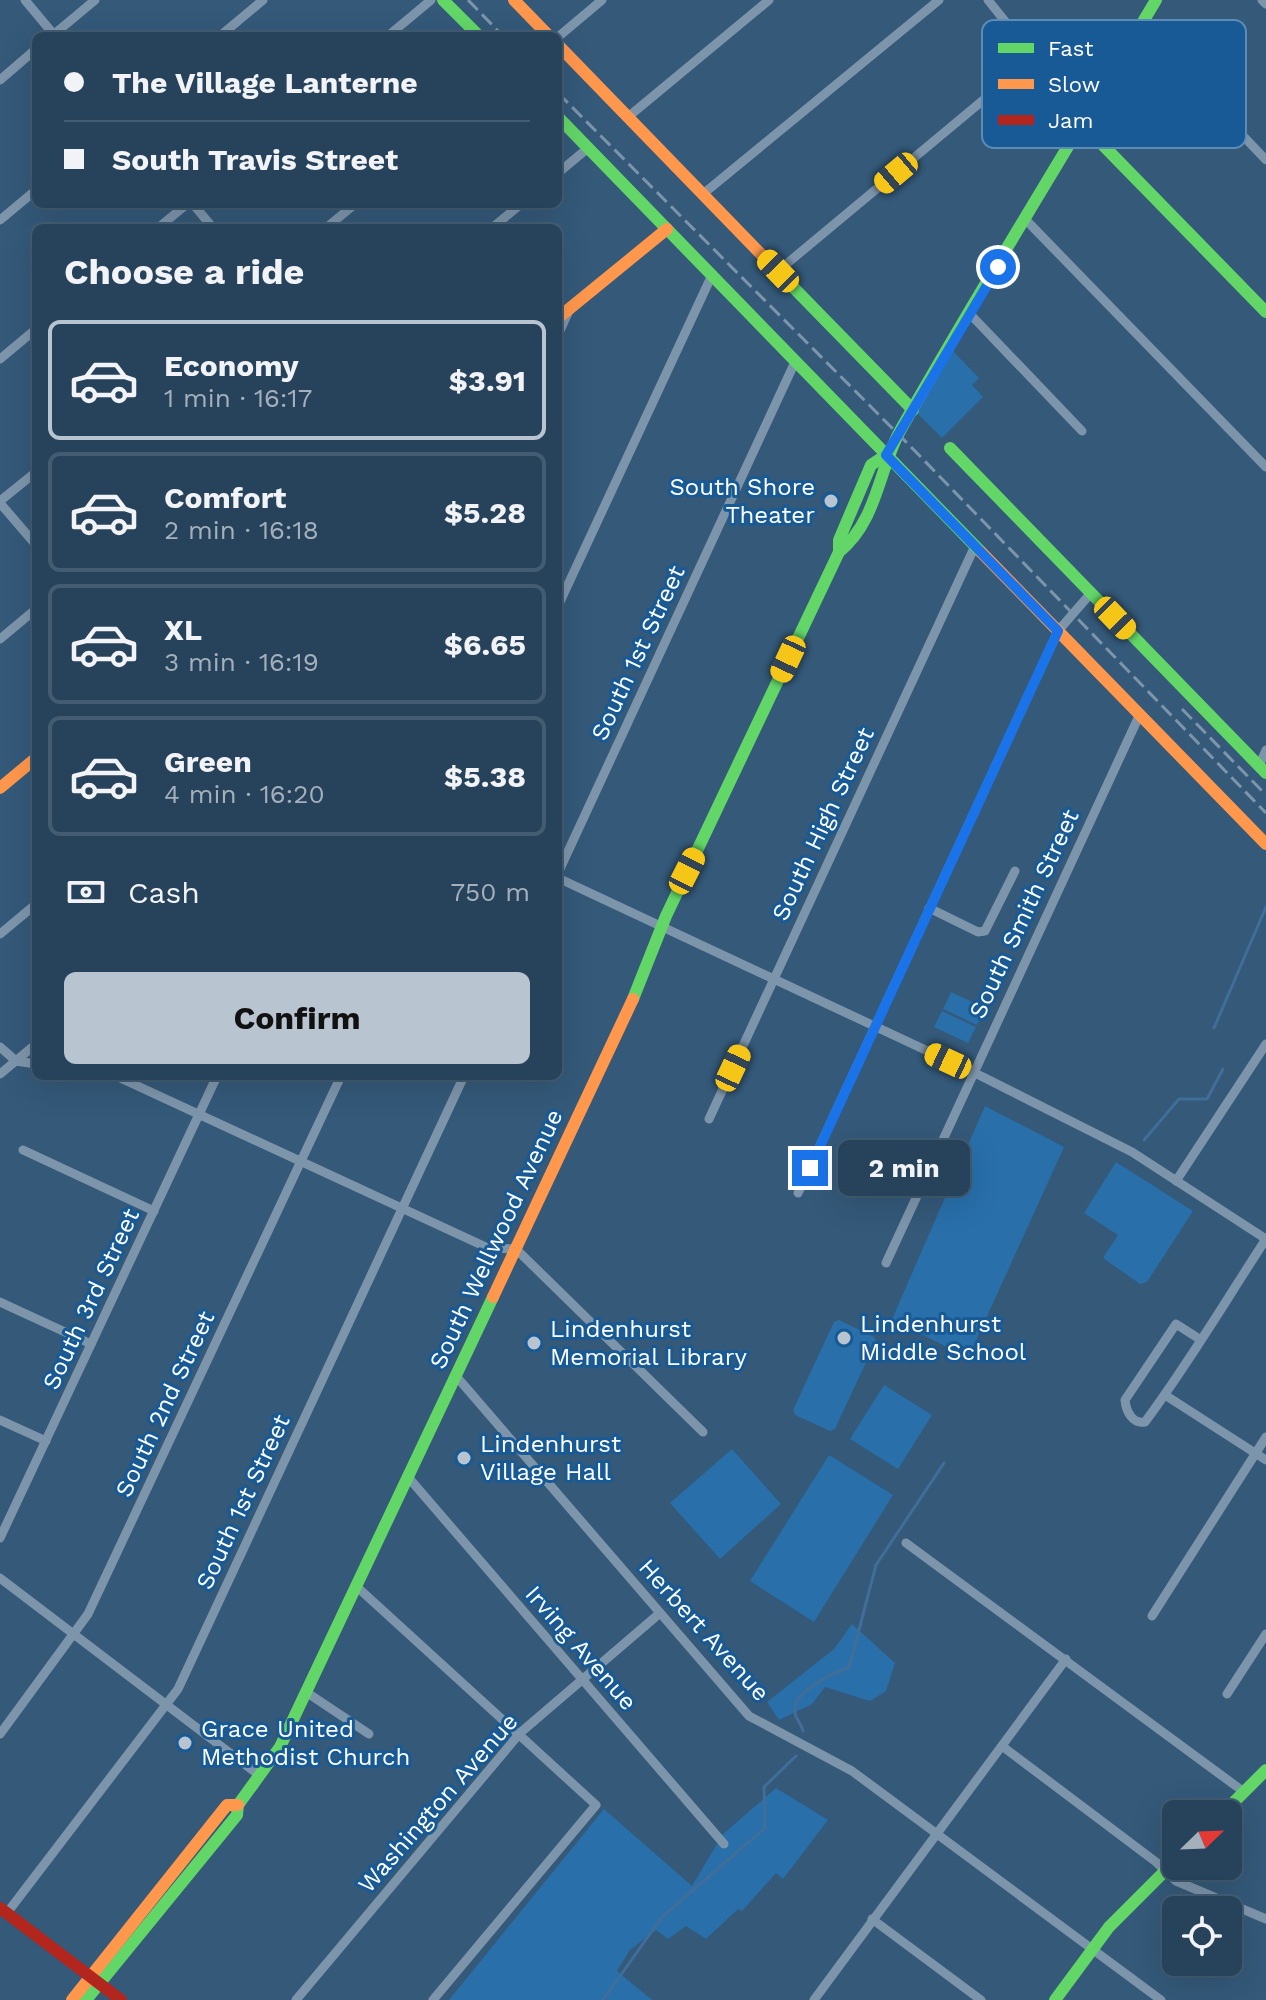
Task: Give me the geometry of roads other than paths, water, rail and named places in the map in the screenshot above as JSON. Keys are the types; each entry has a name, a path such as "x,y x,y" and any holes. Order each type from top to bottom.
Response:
{"main road":[{"path":"443,0 475,32"},
{"path":"514,0 545,32"},
{"name":"South Wellwood Avenue","path":"1145,20 1156,0"},
{"path":"562,49 913,410"},
{"path":"562,121 1266,844"},
{"name":"South Wellwood Avenue","path":"72,2000 95,1981 237,1815 238,1805 280,1747 634,997 662,925 839,552 849,546 885,475 886,455 1067,148"},
{"path":"1106,148 1266,312"},
{"path":"562,315 667,229"},
{"path":"950,448 1262,769"},
{"path":"0,788 32,761"},
{"path":"1236,1800 1266,1770"},
{"path":"1055,2000 1092,1950 1162,1871"},
{"path":"3,1910 121,2000"},
{"name":"South Wellwood Avenue","path":"86,2000 95,1981"}],"street":[{"path":"25,0 50,32"},
{"path":"58,32 95,0"},
{"path":"225,32 263,0"},
{"path":"393,32 431,0"},
{"path":"562,34 602,0"},
{"path":"628,117 769,0"},
{"path":"703,194 939,0"},
{"path":"988,0 1004,20"},
{"path":"0,80 32,52"},
{"path":"778,271 982,101"},
{"path":"1246,139 1266,160"},
{"path":"562,170 588,148"},
{"path":"0,220 32,193"},
{"path":"163,224 185,208"},
{"path":"194,208 209,224"},
{"path":"331,224 350,208"},
{"path":"497,224 516,208"},
{"path":"1025,219 1266,467"},
{"path":"562,597 712,275"},
{"path":"562,326 570,308"},
{"path":"970,314 1082,431"},
{"path":"0,359 32,332"},
{"name":"South 1st Street","path":"562,867 795,362"},
{"path":"32,475 0,502 32,540"},
{"name":"South High Street","path":"709,1119 975,546"},
{"path":"798,1193 1058,631 1091,593"},
{"path":"0,639 32,612"},
{"name":"South Smith Street","path":"886,1263 1140,714"},
{"path":"1262,769 1266,750"},
{"path":"929,908 978,932 985,931 1015,871"},
{"path":"562,878 972,1072 1132,1152 1266,1239 1201,1340 1165,1395 1143,1423 1134,1419 1126,1408 1125,1400 1176,1324 1201,1340"},
{"path":"0,934 32,907"},
{"path":"1176,1181 1266,1044"},
{"path":"0,1047 16,1061 32,1063"},
{"path":"0,1074 32,1047"},
{"path":"125,1080 488,1248 516,1249 703,1432"},
{"name":"South 3rd Street","path":"0,1538 215,1080"},
{"name":"South 2nd Street","path":"0,1734 75,1635 339,1080"},
{"name":"South 1st Street","path":"3,1910 178,1689 462,1080"},
{"path":"23,1150 154,1211"},
{"path":"0,1302 91,1344"},
{"name":"Herbert Avenue","path":"456,1376 749,1716 852,1771 1161,2000"},
{"path":"1165,1395 1266,1460"},
{"path":"0,1420 46,1441"},
{"path":"1152,1616 1266,1437"},
{"name":"Irving Avenue","path":"408,1477 724,1844"},
{"path":"906,1543 1244,1792"},
{"path":"0,1578 260,1776"},
{"path":"356,1586 596,1805 433,2000"},
{"name":"Washington Avenue","path":"296,2000 520,1733 660,1613"},
{"path":"1227,1694 1266,1634"},
{"path":"814,2000 1066,1659"},
{"path":"306,1692 369,1734"},
{"path":"1002,1746 1162,1867"},
{"path":"1175,1880 1266,1919"},
{"path":"872,1919 981,2000"}],"waterway":[{"path":"1214,1028 1266,907"},
{"path":"1144,1140 1179,1099 1207,1099 1223,1069"},
{"path":"803,1731 795,1705 814,1684 849,1668 876,1565 944,1463"},
{"path":"603,2000 662,1917 765,1828 764,1787 796,1756"}],"railway":[{"path":"468,0 499,32"},
{"path":"562,97 914,450 1266,813"},
{"path":"1182,709 1266,795"}],"place":[{"name":"South Shore Theater","path":"831,501"},
{"name":"Lindenhurst Middle School","path":"844,1338"},
{"name":"Lindenhurst Memorial Library","path":"534,1343"},
{"name":"Lindenhurst Village Hall","path":"464,1458"},
{"name":"Grace United Methodist Church","path":"185,1743"}]}
